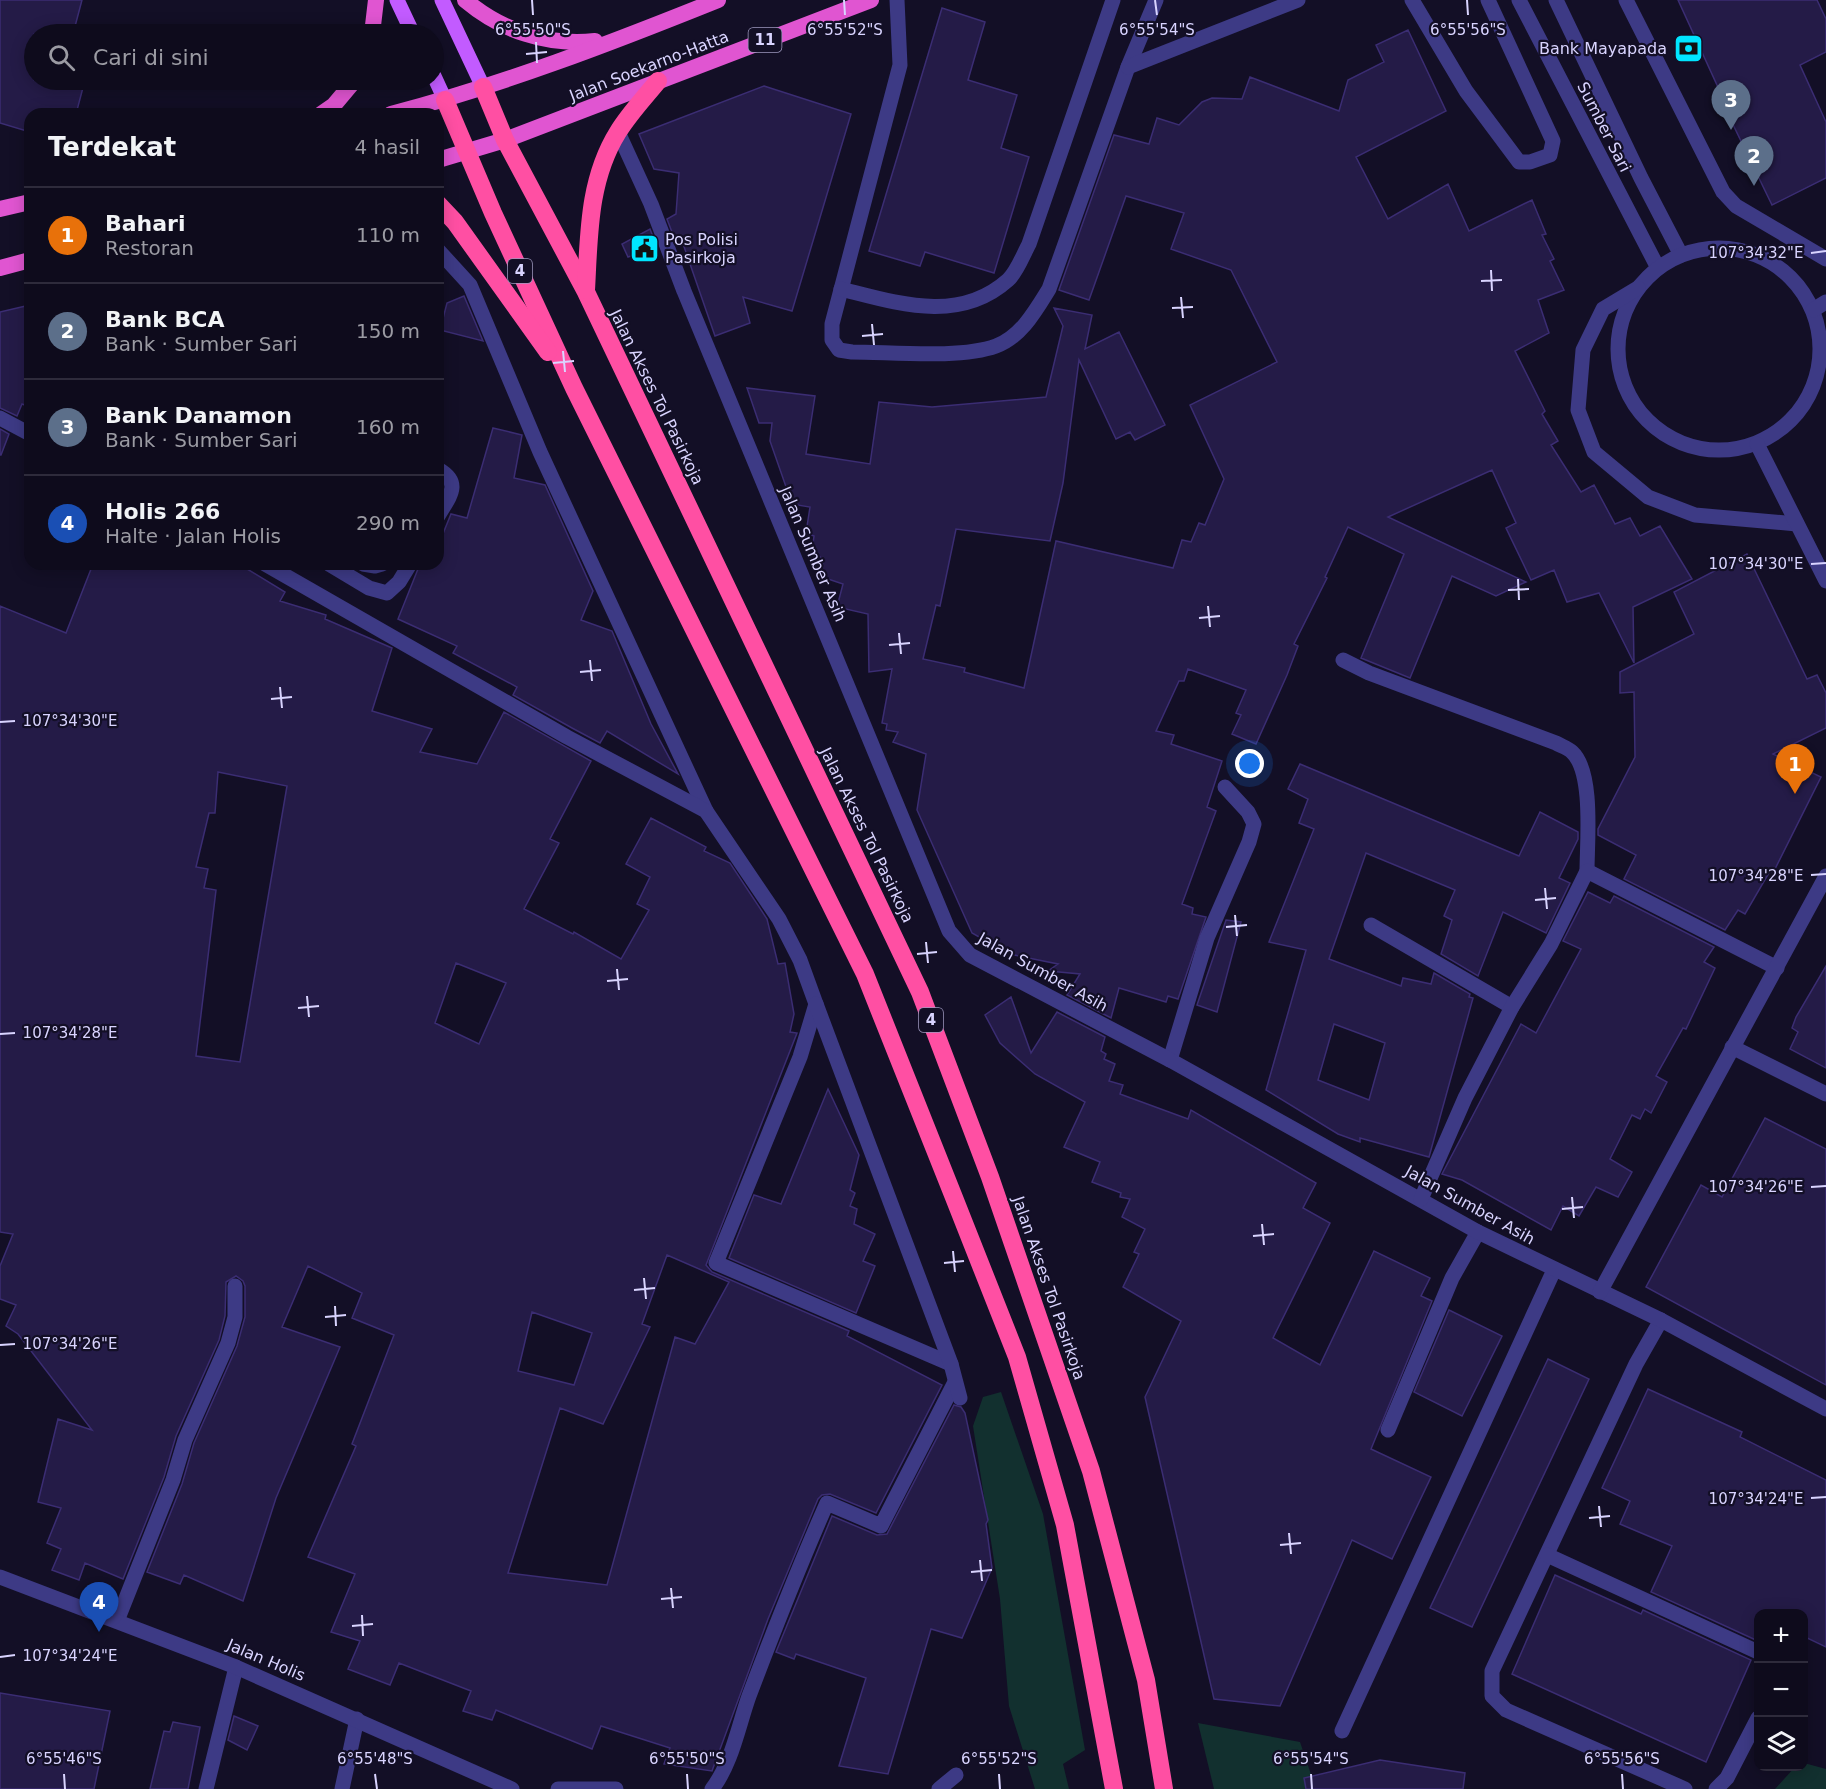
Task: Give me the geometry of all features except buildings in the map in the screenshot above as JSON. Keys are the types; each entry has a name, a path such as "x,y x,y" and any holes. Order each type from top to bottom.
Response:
{"highway":[{"path":"373,24 376,0"},
{"path":"465,0 496,21 536,38 586,42 634,33"},
{"path":"414,108 483,87 718,0"},
{"name":"Jalan Soekarno-Hatta","path":"444,158 505,140 871,0"},
{"path":"586,292 591,206 601,168 618,132 658,81"},
{"name":"4","path":"483,87 505,140"},
{"path":"330,108 347,90"},
{"name":"4","path":"445,100 466,153 574,388 865,974 1017,1357 1065,1525 1114,1789"},
{"name":"Jalan Akses Tol Pasirkoja","path":"505,140 586,292 920,992 990,1177 1091,1471 1146,1680 1164,1789"},
{"path":"0,209 24,203"},
{"path":"444,213 574,388"},
{"path":"0,268 24,262"}],"main road":[{"path":"397,0 408,24"},
{"path":"441,0 483,87"},
{"path":"440,90 445,100"}],"street":[{"path":"897,0 900,65 831,324 832,340 839,350 852,352 961,352 997,346 1029,321 1049,289 1128,67 1156,0"},
{"path":"841,289 911,306 956,307 984,296 1009,279 1029,244 1113,0"},
{"path":"1128,67 1298,0"},
{"path":"1412,0 1466,91 1519,162 1530,162 1550,155 1553,141 1488,0"},
{"name":"Sumber Sari","path":"1519,0 1658,268"},
{"name":"Sumber Sari","path":"1556,0 1641,178 1681,255"},
{"path":"1626,0 1723,192 1736,206 1826,259"},
{"name":"Jalan Sumber Asih","path":"618,132 651,204 684,291 949,931 970,955 1170,1060 1478,1232 1661,1320 1826,1409"},
{"path":"1711,248 1743,250 1772,262 1819,306 1818,373 1805,403 1784,427 1757,444 1732,450 1705,450 1680,443 1657,429 1639,411 1626,387 1619,362 1620,336 1626,310 1640,287 1658,268 1681,255 1711,248"},
{"path":"444,257 470,285 540,452 706,811 779,920 800,960 951,1364 960,1398"},
{"path":"1640,287 1603,309 1583,350 1578,410 1594,452 1648,498 1695,515 1797,524"},
{"path":"0,418 24,431"},
{"path":"1757,444 1826,581"},
{"path":"444,478 453,484 444,506"},
{"path":"275,570 567,737 706,811"},
{"path":"339,570 369,588 387,593 399,582 406,570"},
{"path":"1343,660 1369,673 1556,743 1573,753 1582,770 1588,811 1587,871 1551,944 1512,1007 1465,1098 1421,1199"},
{"path":"1170,1060 1207,938 1249,842 1254,824 1248,812 1226,787"},
{"path":"1587,871 1777,968"},
{"path":"1600,1292 1826,876"},
{"path":"1371,926 1512,1007"},
{"path":"816,1004 800,1057 716,1263 951,1364"},
{"path":"1732,1047 1826,1094"},
{"path":"1388,1430 1452,1278 1478,1232"},
{"path":"1342,1731 1554,1270"},
{"path":"117,1621 173,1480 185,1440 228,1343 235,1317 235,1286"},
{"path":"1661,1320 1636,1364 1492,1671 1492,1696 1506,1710 1684,1789"},
{"path":"712,1789 724,1773 735,1733 793,1580 828,1503 881,1526 956,1382"},
{"path":"1547,1555 1754,1650"},
{"name":"Jalan Holis","path":"0,1577 237,1666 512,1789"},
{"path":"206,1789 237,1666"},
{"path":"342,1789 357,1719"},
{"path":"1716,1789 1727,1778 1754,1726"},
{"path":"939,1789 956,1775"},
{"path":"558,1789 616,1789"}],"green space":[{"path":"1001,1392 1043,1514 1085,1750 1063,1764 1069,1789 1035,1789 1009,1706 1000,1599 973,1426 983,1397"},
{"path":"1198,1723 1300,1742 1316,1789 1214,1789"},
{"path":"1808,1764 1826,1769 1826,1789 1775,1789 1791,1771 1808,1771"}],"place":[{"name":"Bank Mayapada","path":"1688,48"},
{"name":"Bank Danamon","path":"1731,130"},
{"name":"Bank BCA","path":"1754,186"},
{"name":"Pos Polisi Pasirkoja","path":"644,248"},
{"name":"Bahari","path":"1795,794"},
{"name":"Holis 266","path":"99,1632"}]}
